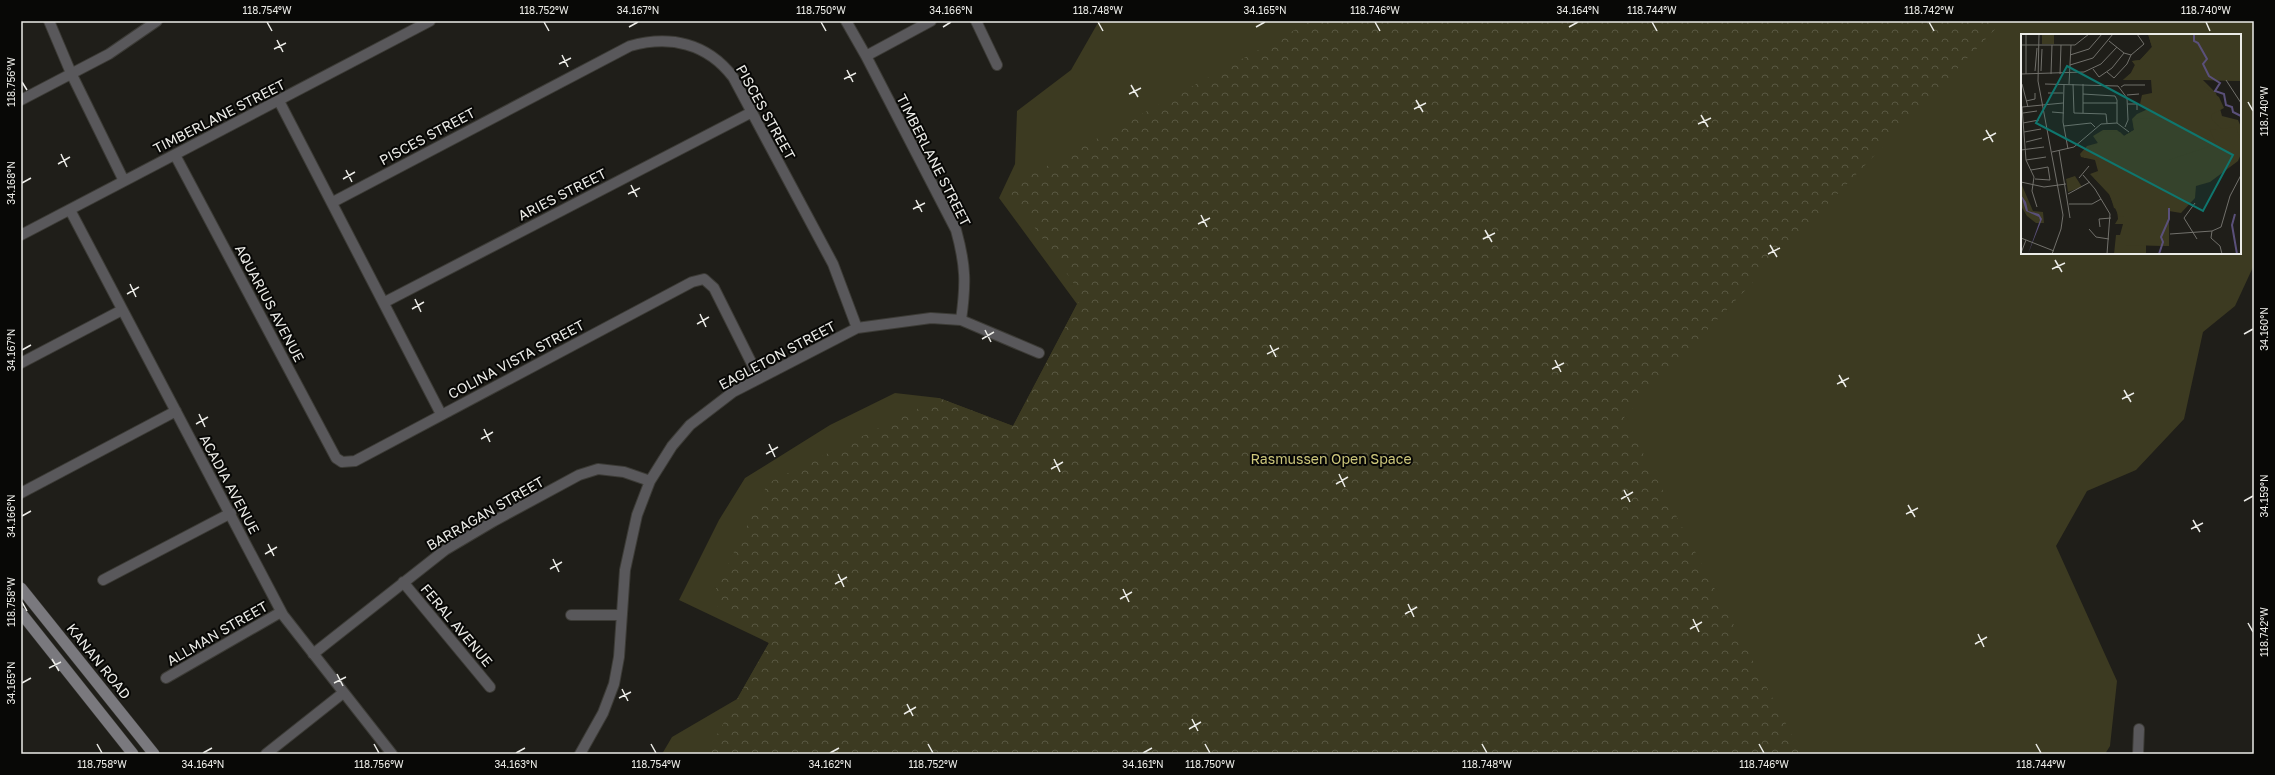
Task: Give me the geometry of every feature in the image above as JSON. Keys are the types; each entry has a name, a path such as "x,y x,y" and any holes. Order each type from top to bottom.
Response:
{"main road":[{"name":"KANAN ROAD","path":"21,588 154,754"},
{"path":"21,613 133,754"}],"street":[{"path":"49,21 71,73 124,181"},
{"path":"21,100 109,54 157,21"},
{"name":"TIMBERLANE STREET","path":"21,235 430,21"},
{"name":"TIMBERLANE STREET","path":"846,21 866,56 956,230 963,256 966,284 961,320"},
{"path":"866,56 931,21"},
{"path":"976,21 997,65"},
{"name":"PISCES STREET","path":"333,202 630,46 650,40 666,41 694,47 710,54 722,63 733,77 833,264 857,328"},
{"path":"279,101 385,302 441,414"},
{"name":"ARIES STREET","path":"385,302 752,112"},
{"name":"AQUARIUS AVENUE","path":"176,155 333,451 342,462"},
{"name":"ACADIA AVENUE","path":"70,210 231,513 281,612 392,754"},
{"name":"COLINA VISTA STREET","path":"342,462 355,461 692,282 704,280 714,288 759,378"},
{"path":"21,363 122,310"},
{"name":"EAGLETON STREET","path":"580,754 603,713 614,684 619,657 620,615 625,570 637,515 650,481 672,446 690,425 733,392 857,328 931,318 961,320 1038,353"},
{"path":"21,493 176,411"},
{"name":"BARRAGAN STREET","path":"313,654 445,550 494,521 579,475 598,469 624,472 650,481"},
{"path":"103,580 231,513"},
{"name":"FERAL AVENUE","path":"403,582 490,687"},
{"name":"ALLMAN STREET","path":"166,678 281,612"},
{"path":"571,615 620,615"},
{"path":"266,754 343,692"},
{"path":"2138,754 2139,729"}],"green space":[{"name":"Rasmussen Open Space","path":"1099,21 2254,21 2254,265 2235,306 2203,332 2184,419 2136,470 2087,491 2056,546 2117,681 2110,746 2105,754 662,754 672,737 737,699 769,643 679,600 719,520 745,478 830,425 895,393 939,398 1013,426 1077,304 999,198 1015,164 1017,111 1071,70"},
{"name":"Rasmussen Open Space","path":"1311,21 2003,21 1624,417 1802,754 706,754 769,643 710,601 768,483 939,398 1013,426 1082,295 1007,188"}]}
